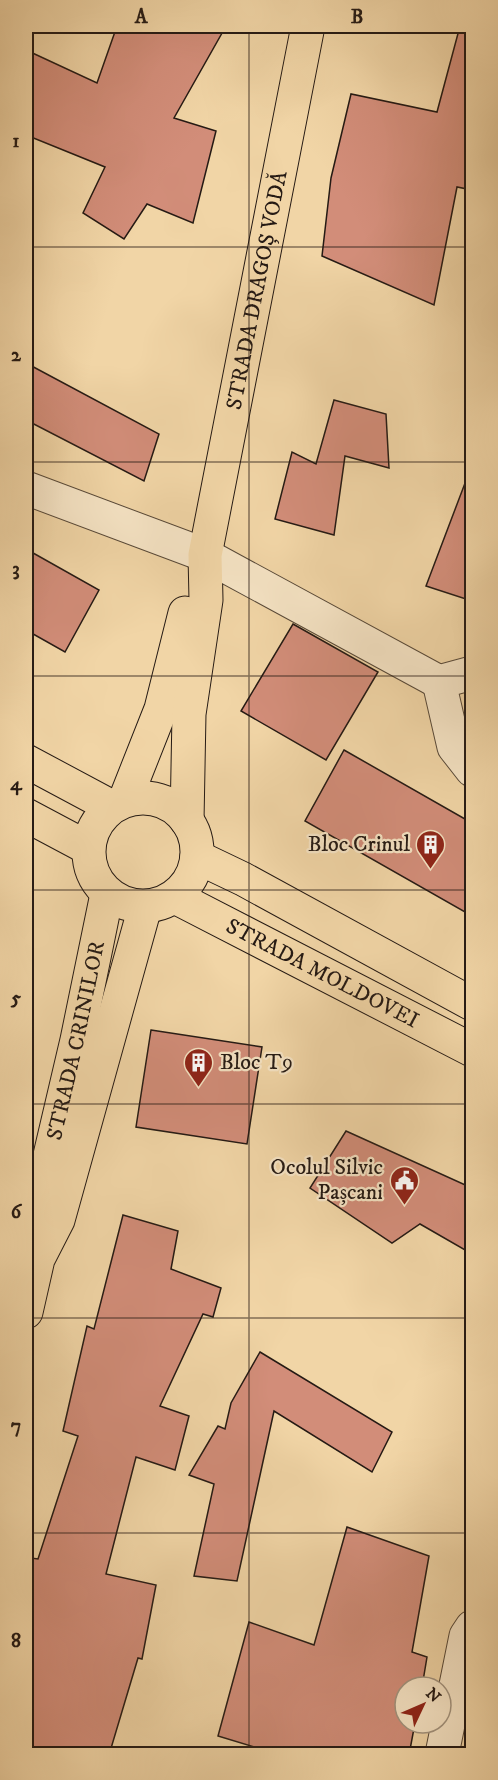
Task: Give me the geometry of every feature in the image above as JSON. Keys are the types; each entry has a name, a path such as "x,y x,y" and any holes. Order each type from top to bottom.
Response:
{"main road":[{"name":"STRADA DRAGOȘ VODĂ","path":"187,821 189,714 206,600 206,555 308,26"},
{"name":"STRADA DRAGOȘ VODĂ","path":"118,804 161,709 189,596 206,555"},
{"path":"26,761 118,804"},
{"path":"141,798 156,799 179,811 187,821 194,832 197,857 190,879 160,902 129,905 107,894 92,873 88,848 95,825 118,804 141,798"},
{"path":"26,815 88,848"},
{"name":"STRADA MOLDOVEI","path":"197,857 243,879 472,1005"},
{"name":"STRADA CRINILOR","path":"39,1259 36,1215 77,1040 107,894"},
{"name":"STRADA MOLDOVEI","path":"160,902 472,1050"},
{"name":"STRADA CRINILOR","path":"26,1312 39,1259 58,1220 160,902"}],"street":[{"path":"26,488 206,555 439,682 472,673"},
{"path":"439,682 454,747 472,770"},
{"path":"442,1755 465,1636 472,1627"}],"building":[{"path":"117,26 226,26 174,118 216,131 193,223 147,204 124,239 83,213 105,167 26,135 26,50 97,83"},
{"path":"460,26 472,26 472,190 457,187 434,305 322,256 331,178 351,94 437,112"},
{"path":"26,363 159,434 144,481 26,420"},
{"path":"334,400 386,414 389,468 345,456 334,535 275,519 292,452 316,464"},
{"path":"470,470 472,471 472,601 426,586"},
{"path":"26,549 99,590 65,652 26,630"},
{"path":"293,624 378,672 326,760 241,711"},
{"name":"Bloc Crinul","path":"344,750 472,823 472,916 305,821"},
{"name":"Bloc T9","path":"151,1030 262,1047 247,1144 136,1127"},
{"name":"Ocolul Silvic Pașcani","path":"346,1131 472,1188 472,1254 420,1224 392,1243 310,1188"},
{"path":"123,1215 178,1231 171,1269 221,1288 213,1317 203,1314 160,1406 189,1416 175,1470 136,1457 106,1574 156,1585 142,1659 138,1658 109,1755 26,1755 26,1575 31,1558 38,1559 78,1436 63,1431 87,1326 94,1329"},
{"path":"260,1352 392,1432 372,1472 274,1411 237,1581 194,1576 214,1484 189,1475 218,1426 225,1429 231,1403"},
{"path":"347,1527 429,1556 412,1652 427,1657 424,1675 393,1675 393,1735 413,1735 409,1755 281,1755 218,1736 249,1622 314,1645"}],"place":[{"name":"Bloc Crinul","path":"431,870"},
{"name":"Bloc T9","path":"199,1088"},
{"name":"Ocolul Silvic Pașcani","path":"404,1206"}]}
